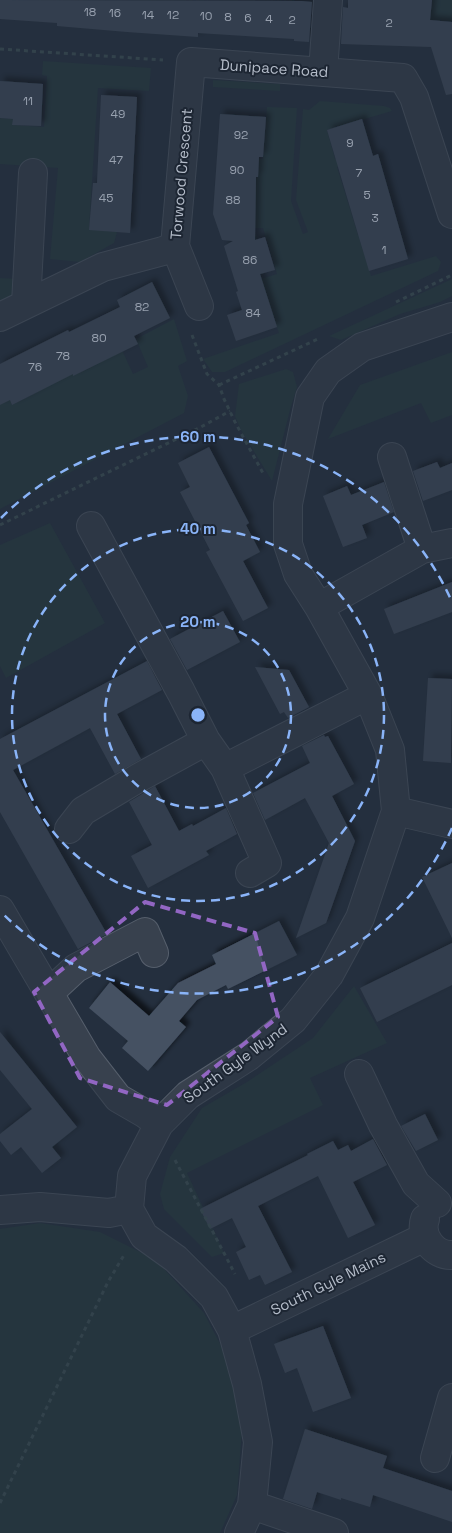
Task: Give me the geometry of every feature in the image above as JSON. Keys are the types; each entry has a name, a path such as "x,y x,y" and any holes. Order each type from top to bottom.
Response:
{"street":[{"path":"323,72 328,0"},
{"name":"Dunipace Road","path":"191,62 403,78 414,97 452,214"},
{"name":"Torwood Crescent","path":"0,317 103,267 175,246 191,62"},
{"path":"26,304 33,173"},
{"path":"175,246 194,316"},
{"name":"South Gyle Wynd","path":"128,1210 132,1176 158,1124 188,1095 249,1056 293,1020 329,975 360,918 396,811 390,750 368,695 319,607 298,574 288,544 288,504 310,397 328,371 362,347 452,317"},
{"path":"392,457 422,549"},
{"path":"91,526 206,741 225,768 267,863 250,873"},
{"path":"319,607 422,549 452,544"},
{"path":"225,768 368,695"},
{"path":"69,829 83,810 206,741"},
{"path":"396,811 452,824"},
{"path":"0,910 87,1058 118,1098 144,1113 158,1124"},
{"path":"49,993 76,968 145,932 154,953"},
{"path":"359,1074 383,1125 416,1184 444,1201 427,1212 423,1224 424,1237 433,1249 447,1255 452,1255"},
{"path":"0,1210 40,1207 109,1213 128,1210 144,1236 176,1260 214,1298 232,1330 248,1384 258,1442 252,1505 239,1533"},
{"name":"South Gyle Mains","path":"232,1330 424,1237"},
{"path":"434,1458 452,1398"},
{"path":"252,1505 334,1533"}],"path":[{"path":"0,49 191,62"},
{"path":"194,316 207,374 219,384 234,422 266,479 288,504"},
{"path":"219,384 326,335"},
{"path":"0,525 230,411"},
{"path":"174,1159 237,1278"},
{"path":"0,1503 108,1282 124,1254"}],"highlighted area":[{"path":"145,902 255,933 278,1017 167,1105 80,1078 34,992"}],"green space":[{"path":"432,0 452,0 452,22 430,20"},
{"path":"43,61 151,68 149,91 98,88 89,229 117,232 114,243 80,262 50,259 58,168 0,164 0,118 13,119 13,125 44,127 47,76 42,75"},
{"path":"213,80 280,84 280,91 213,87"},
{"path":"320,101 384,106 392,111 327,130 335,159 343,157 345,164 337,167 358,235 367,232 360,241 371,276 436,256 441,262 438,271 225,372 212,372 203,359 279,333 261,279 277,274 263,228 254,228 252,179 258,177 259,159 263,159 267,107 297,108 291,201 303,234 308,232 296,200 303,109 309,110"},
{"path":"0,278 18,279 17,296 0,303"},
{"path":"452,279 452,296 440,302 400,314 341,340 329,336"},
{"path":"174,319 187,361 178,366 188,396 184,413 0,509 0,405 10,400 12,405 42,389 71,370 74,375 90,368 88,363 121,348 133,374 148,367 136,339"},
{"path":"452,352 452,415 431,423 421,403 328,439 360,385"},
{"path":"286,369 293,372 297,387 272,481 241,430 235,416 239,384"},
{"path":"50,523 105,623 6,678 0,666 0,545"},
{"path":"354,986 387,1043 310,1078 323,1105 187,1173 224,1253 212,1257 164,1209 160,1194 170,1157 202,1108 247,1082 313,1038"},
{"path":"40,1223 100,1232 156,1260 204,1313 228,1359 242,1430 237,1495 220,1533 0,1533 0,1229"}],"building":[{"path":"0,0 312,2 309,42 294,41 294,39 198,33 198,37 127,32 57,26 57,23 0,19"},
{"path":"348,0 432,0 430,20 452,22 452,94 446,95 431,47 341,44 343,7 348,8"},
{"path":"0,81 43,84 41,126 12,125 13,119 0,118"},
{"path":"101,95 137,97 130,233 89,230 93,183 97,183"},
{"path":"220,114 266,117 263,157 259,157 258,177 256,177 255,240 265,237 275,270 260,274 277,327 236,341 227,315 242,310 224,246 233,241 222,240 213,214"},
{"path":"362,119 373,156 378,154 408,259 369,271 327,130"},
{"path":"152,282 170,318 134,336 138,344 12,405 10,400 0,405 0,364 68,330 69,332 120,307 117,300"},
{"path":"209,447 249,523 246,525 260,552 243,561 268,608 243,621 206,552 210,550 180,492 190,487 178,463"},
{"path":"437,462 440,468 452,463 452,490 423,501 413,471"},
{"path":"384,482 394,512 362,525 367,538 343,547 323,496 347,486 351,495"},
{"path":"452,582 452,612 394,634 384,609"},
{"path":"223,611 240,642 187,670 170,639"},
{"path":"147,661 162,690 117,714 141,759 115,774 90,728 13,770 107,934 78,949 0,812 0,739"},
{"path":"255,667 289,670 309,707 288,718 284,712 280,714"},
{"path":"428,678 452,679 451,763 423,761"},
{"path":"324,735 325,737 328,736 354,784 332,796 355,841 326,923 296,938 329,843 305,798 265,820 253,793 310,763 302,746"},
{"path":"155,786 179,831 192,824 193,826 226,808 237,834 206,851 209,855 148,888 131,856 152,845 129,802"},
{"path":"452,863 452,938 422,877"},
{"path":"279,921 297,955 228,989 226,985 197,1000 179,1021 186,1027 148,1071 122,1048 128,1041 89,1008 110,982 149,1016 178,983 216,964 212,955"},
{"path":"452,943 452,985 377,1022 360,988"},
{"path":"0,1032 77,1127 52,1147 61,1158 42,1173 21,1147 11,1155 0,1141 0,1134 32,1109 0,1070"},
{"path":"425,1114 438,1140 416,1151 401,1126"},
{"path":"373,1139 387,1165 353,1182 375,1225 348,1238 318,1176 258,1206 292,1272 265,1285 260,1275 249,1280 236,1252 246,1247 232,1218 210,1229 200,1209 333,1141 338,1150 348,1145 351,1151"},
{"path":"323,1326 351,1398 313,1412 297,1368 285,1373 274,1344"},
{"path":"305,1429 387,1456 383,1468 452,1491 452,1522 373,1495 370,1507 317,1492 312,1509 283,1499"}]}
